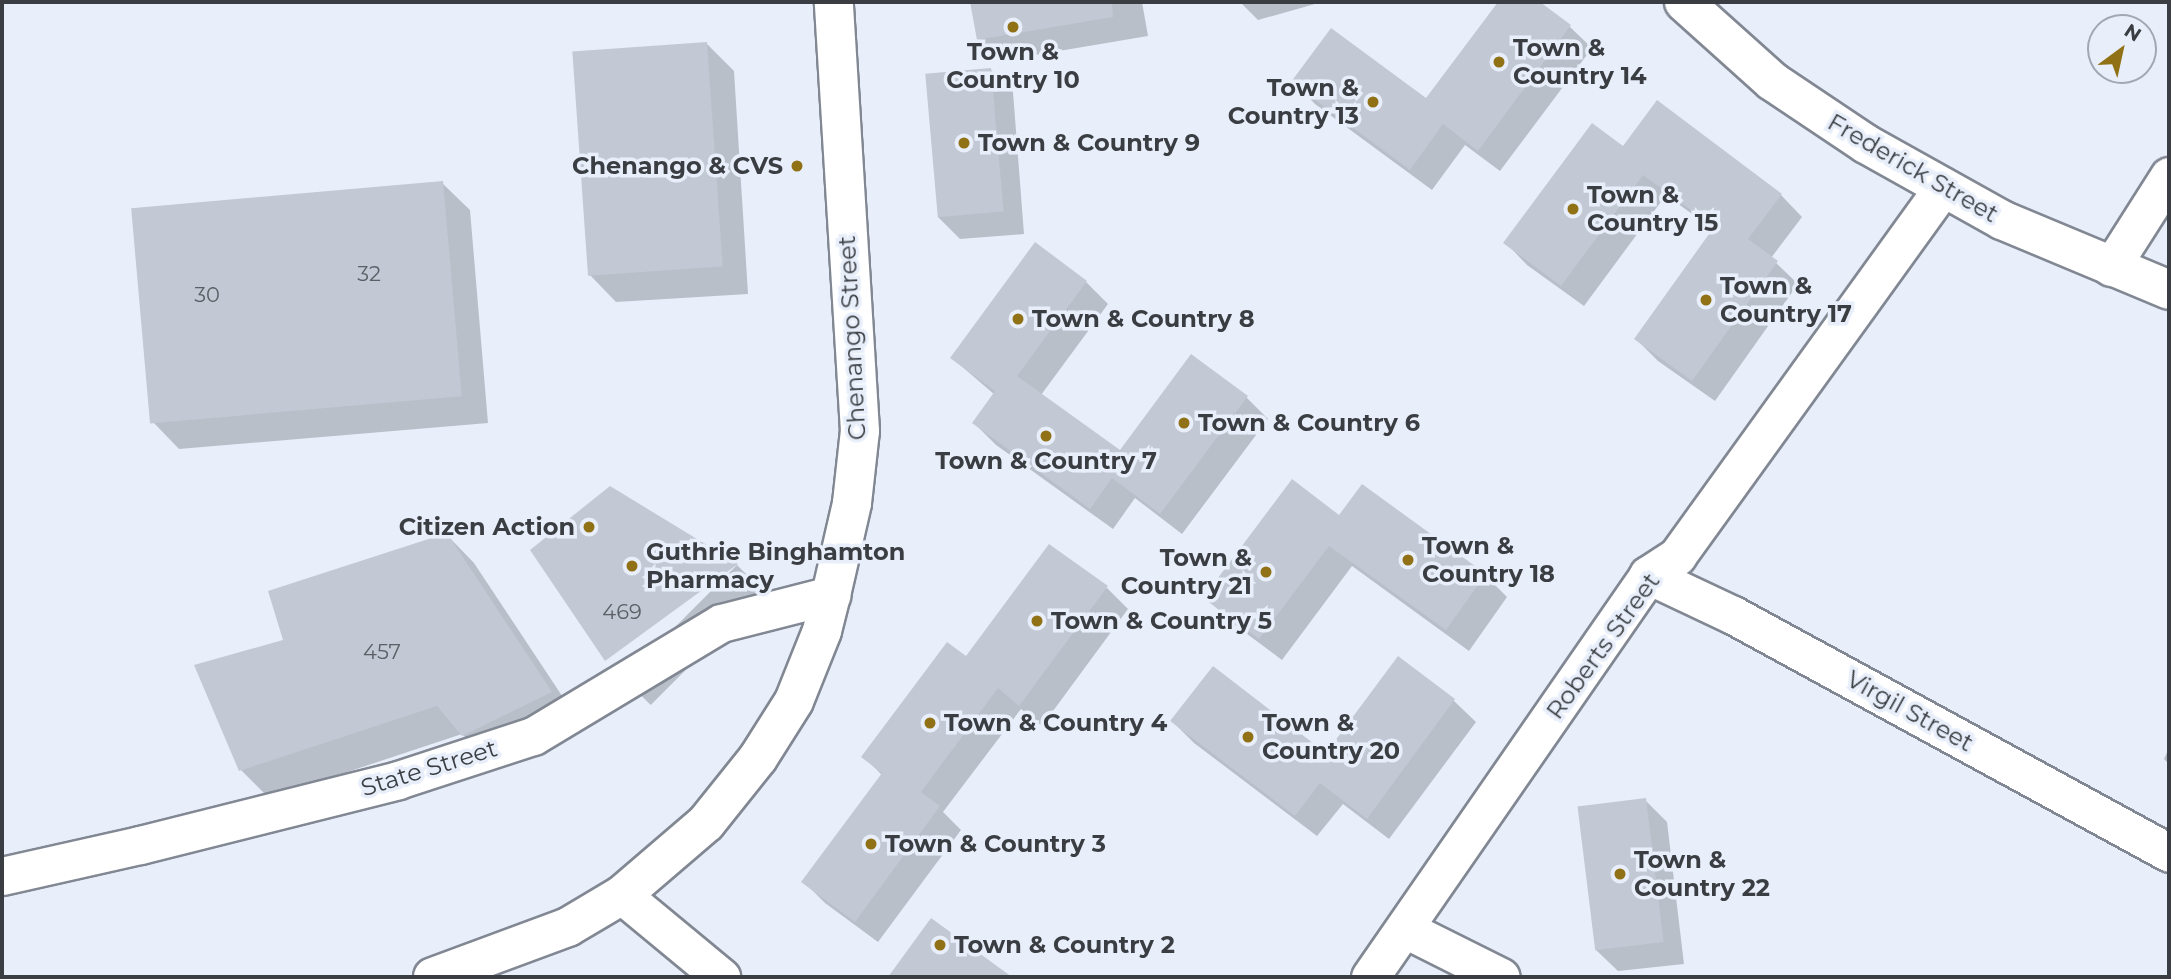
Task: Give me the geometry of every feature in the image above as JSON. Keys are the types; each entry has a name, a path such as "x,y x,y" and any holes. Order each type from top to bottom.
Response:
{"street":[{"name":"Chenango Street","path":"433,977 568,927 622,895 706,823 758,758 794,701 822,631 831,595 852,503 860,431 834,2"},
{"path":"836,54 862,2"},
{"name":"Frederick Street","path":"1684,2 1772,81 1866,144 2002,220 2169,290"},
{"path":"2111,267 2169,176"},
{"name":"Roberts Street","path":"1370,977 1648,575 1677,556 1944,187"},
{"name":"Virgil Street","path":"1648,575 1733,615 2169,853"},
{"name":"State Street","path":"2,876 141,845 384,784 533,736 721,623 831,595"},
{"path":"622,895 721,977"},
{"path":"1405,929 1501,977"}],"building":[{"name":"Town & Country 10","path":"970,2 1112,2 1113,17 977,40"},
{"path":"1498,2 1540,2 1571,25 1478,151 1443,124 1410,170 1291,82 1331,28 1426,98"},
{"path":"707,42 723,266 588,276 572,51"},
{"name":"Town & Country 9","path":"991,68 1004,211 938,217 925,74"},
{"path":"1657,100 1782,194 1748,239 1778,261 1692,381 1634,339 1714,227 1643,175 1561,286 1503,243 1592,123 1623,146"},
{"path":"443,181 462,396 150,423 131,208"},
{"path":"1035,242 1087,281 1017,376 1120,450 1191,354 1248,396 1160,514 1112,478 1090,509 972,423 995,391 950,358"},
{"path":"1292,479 1339,515 1362,484 1486,574 1446,630 1329,546 1259,639 1203,598"},
{"path":"610,486 738,564 605,661 530,550"},
{"path":"447,533 552,692 462,736 437,706 239,771 194,665 283,640 268,591"},
{"path":"1049,544 1108,586 1019,706 998,688 921,792 940,806 855,922 801,882 882,773 861,757 947,642 966,656"},
{"path":"1398,656 1455,699 1367,819 1320,783 1295,816 1170,721 1213,666 1326,753"},
{"name":"Town & Country 22","path":"1646,798 1664,942 1595,950 1578,806"},
{"name":"Town & Country 2","path":"931,918 1012,977 888,977"}],"place":[{"name":"Town & Country 10","path":"1013,27"},
{"name":"Town & Country 14","path":"1499,62"},
{"name":"Town & Country 13","path":"1373,102"},
{"name":"Town & Country 9","path":"964,143"},
{"name":"Chenango & CVS","path":"797,166"},
{"name":"Town & Country 15","path":"1573,209"},
{"name":"Town & Country 17","path":"1706,300"},
{"name":"Town & Country 8","path":"1018,319"},
{"name":"Town & Country 6","path":"1184,423"},
{"name":"Town & Country 7","path":"1046,436"},
{"name":"Citizen Action","path":"589,527"},
{"name":"Town & Country 18","path":"1408,560"},
{"name":"Guthrie Binghamton Pharmacy","path":"632,566"},
{"name":"Town & Country 21","path":"1266,572"},
{"name":"Town & Country 5","path":"1037,621"},
{"name":"Town & Country 4","path":"930,723"},
{"name":"Town & Country 20","path":"1248,737"},
{"name":"Town & Country 3","path":"871,844"},
{"name":"Town & Country 22","path":"1620,874"},
{"name":"Town & Country 2","path":"940,945"}]}
